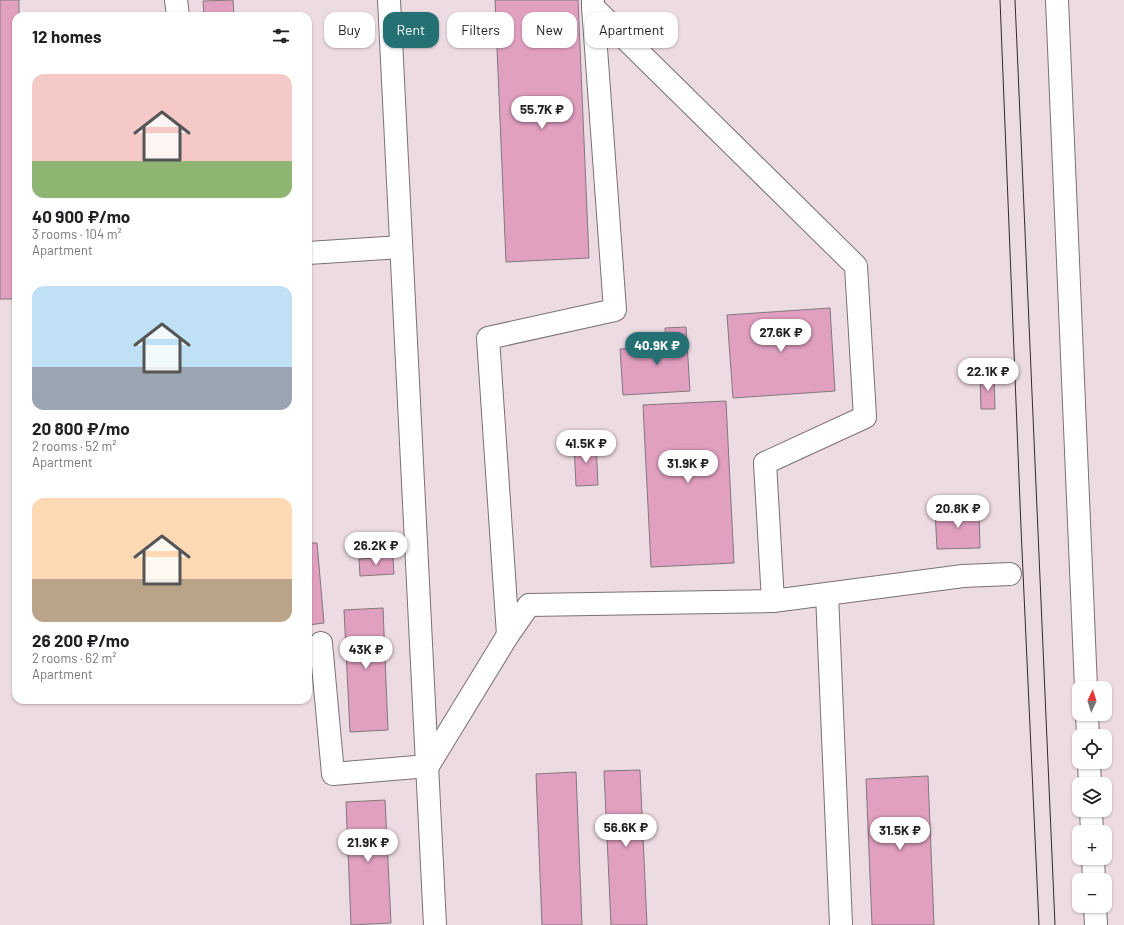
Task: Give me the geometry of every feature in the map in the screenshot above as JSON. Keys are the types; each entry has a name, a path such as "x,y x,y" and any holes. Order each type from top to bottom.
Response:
{"lane":[{"path":"176,0 178,12"},
{"path":"389,0 435,925"},
{"path":"1056,0 1086,681"},
{"path":"593,4 856,266 866,417 765,462 773,601"},
{"path":"508,635 488,338 615,310 593,4"},
{"path":"312,253 401,247"},
{"path":"428,766 508,635 529,605 773,601 963,576 1010,574"},
{"path":"827,594 841,925"},
{"path":"321,643 333,774 428,766"},
{"path":"1095,913 1096,925"}],"shaded area":[{"path":"0,0 1124,0 1124,925 0,925"}],"building":[{"path":"0,0 19,0 19,12 12,12 12,299 0,299"},
{"path":"233,0 234,12 204,12 203,1"},
{"path":"495,0 578,0 589,258 506,262 497,48 514,48 514,12 496,12"},
{"path":"830,308 835,391 733,398 727,315"},
{"path":"686,327 690,391 623,395 620,349 666,346 665,328"},
{"path":"980,375 994,375 995,409 981,409"},
{"path":"726,401 734,563 651,567 643,405"},
{"path":"596,443 598,485 576,486 574,444"},
{"path":"979,510 980,548 937,549 935,511"},
{"path":"312,543 317,543 324,623 312,624"},
{"path":"393,557 394,574 360,576 359,559"},
{"path":"383,608 388,730 350,732 344,610"},
{"path":"640,770 647,925 611,925 604,771"},
{"path":"576,772 582,925 542,925 536,774"},
{"path":"928,776 934,925 872,925 866,779"},
{"path":"385,800 391,923 351,925 346,802"}],"tram line":[{"path":"1000,0 1021,528 1039,925"},
{"path":"1015,0 1055,925"}]}
